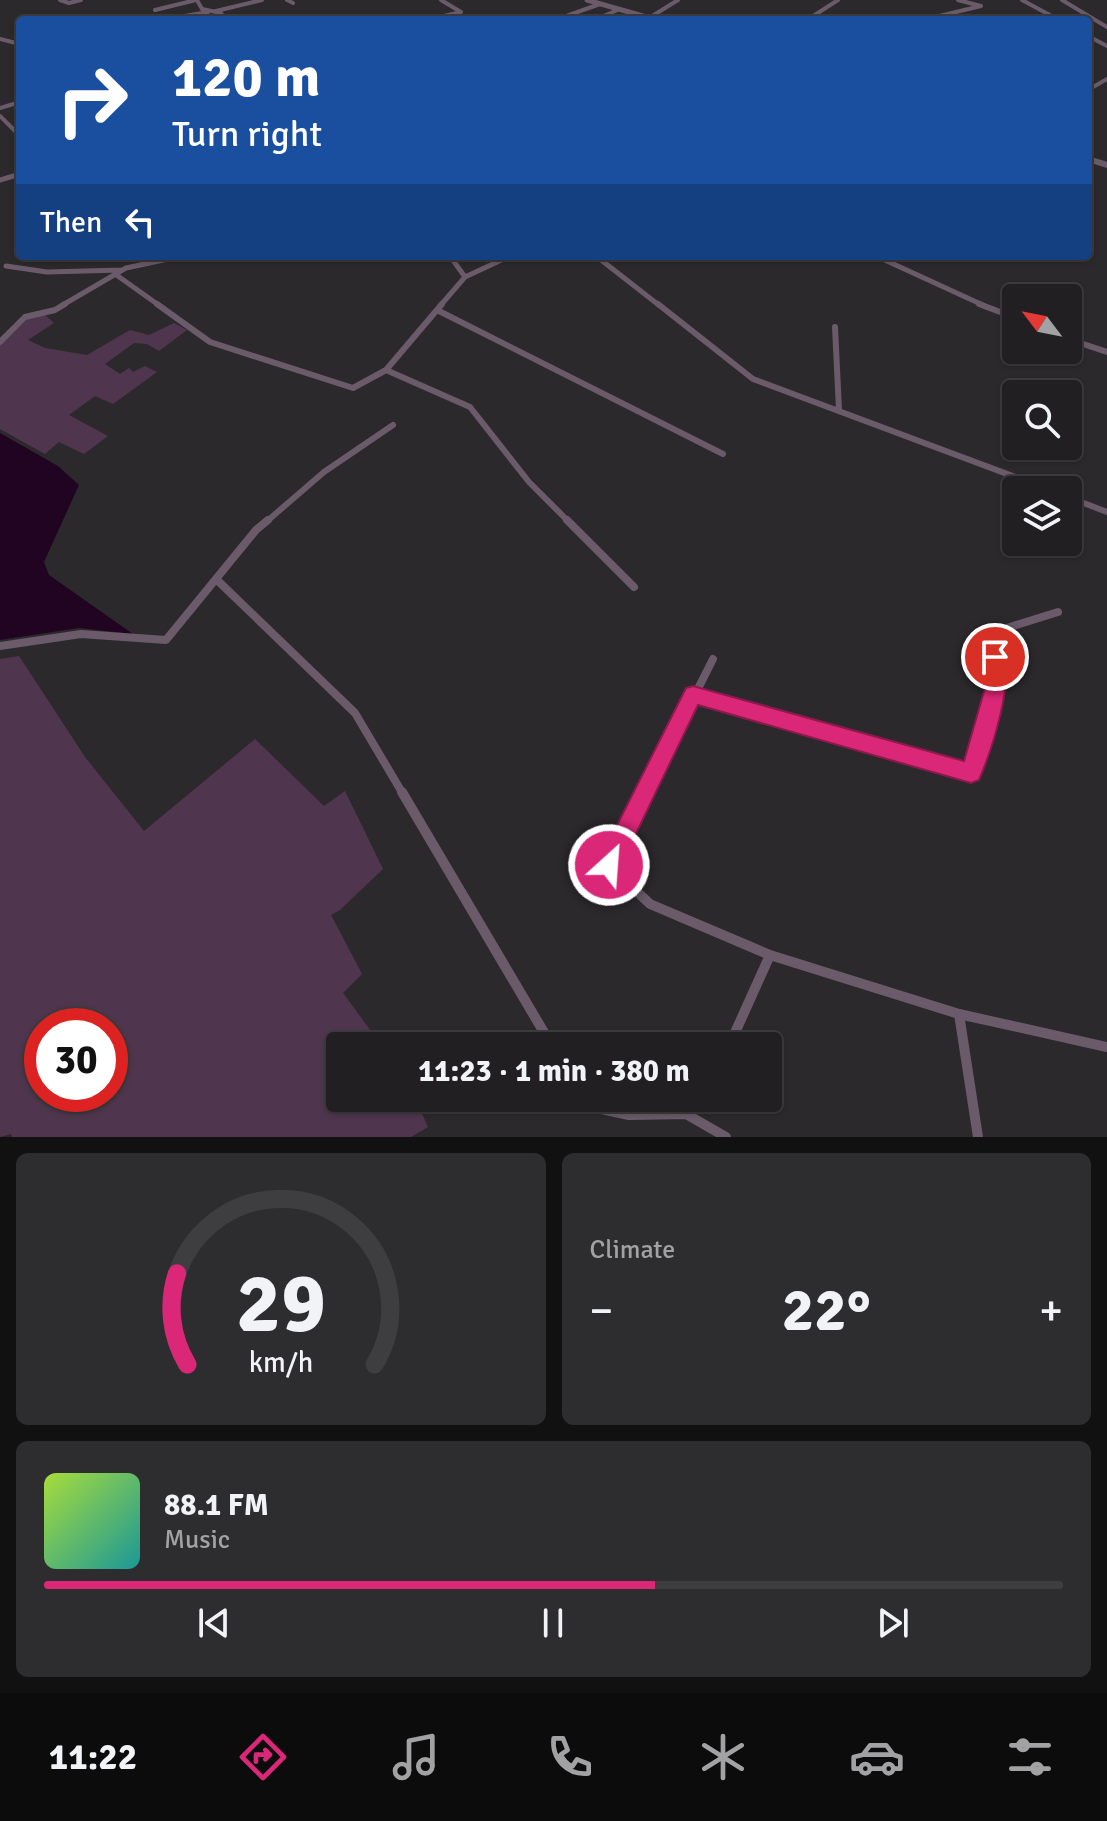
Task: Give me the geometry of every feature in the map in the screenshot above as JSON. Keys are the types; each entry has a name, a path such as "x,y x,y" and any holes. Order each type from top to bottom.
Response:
{"street":[{"path":"60,0 69,3 81,0"},
{"path":"155,10 196,0 208,12"},
{"path":"184,16 262,0"},
{"path":"287,0 293,3"},
{"path":"441,0 461,12 444,16"},
{"path":"587,0 643,16"},
{"path":"652,16 678,0"},
{"path":"813,16 838,0"},
{"path":"939,16 981,6 958,0"},
{"path":"1022,0 1052,16"},
{"path":"1062,0 1089,16"},
{"path":"566,16 600,4"},
{"path":"603,16 620,9"},
{"path":"216,11 221,16"},
{"path":"0,116 16,131"},
{"path":"11,125 16,124"},
{"path":"140,260 142,264"},
{"path":"0,342 25,317 55,310 122,270 162,260"},
{"path":"453,260 465,277"},
{"path":"115,274 210,342 353,388 386,370 465,277 501,260"},
{"path":"601,260 753,379 1013,476"},
{"path":"884,260 957,296 1002,313"},
{"path":"6,266 47,272 122,270"},
{"path":"437,310 723,454"},
{"path":"835,327 839,410"},
{"path":"1082,344 1107,352"},
{"path":"386,370 470,407 529,482 634,587"},
{"path":"0,646 81,634 166,640 256,530 324,472 393,425"},
{"path":"1082,502 1107,512"},
{"path":"216,579 355,713 544,1032"},
{"path":"693,695 971,773 997,681 994,632 1058,612"},
{"path":"713,659 609,865 650,904 770,955 959,1014 1107,1047"},
{"path":"735,1032 770,955"},
{"path":"959,1014 978,1137"},
{"path":"615,1112 629,1115 686,1114 726,1137"}],"shaded area":[{"path":"45,315 54,323 28,340 45,348 87,355 130,330 149,335 174,323 187,330 159,351 147,344 134,343 105,364 120,374 129,368 133,372 145,366 157,372 113,404 95,396 69,415 108,436 84,454 59,442 45,454 0,429 0,345 27,319"},
{"path":"0,433 58,466 79,485 44,562 49,575 133,634 79,628 0,640"},
{"path":"19,656 85,757 144,831 255,739 324,806 345,791 383,869 331,915 362,974 343,993 372,1032 326,1032 326,1112 421,1112 428,1127 411,1137 12,1137 11,1134 0,1137 0,659"}],"route":[{"path":"609,865 693,695 971,773 997,681 995,657"}]}
